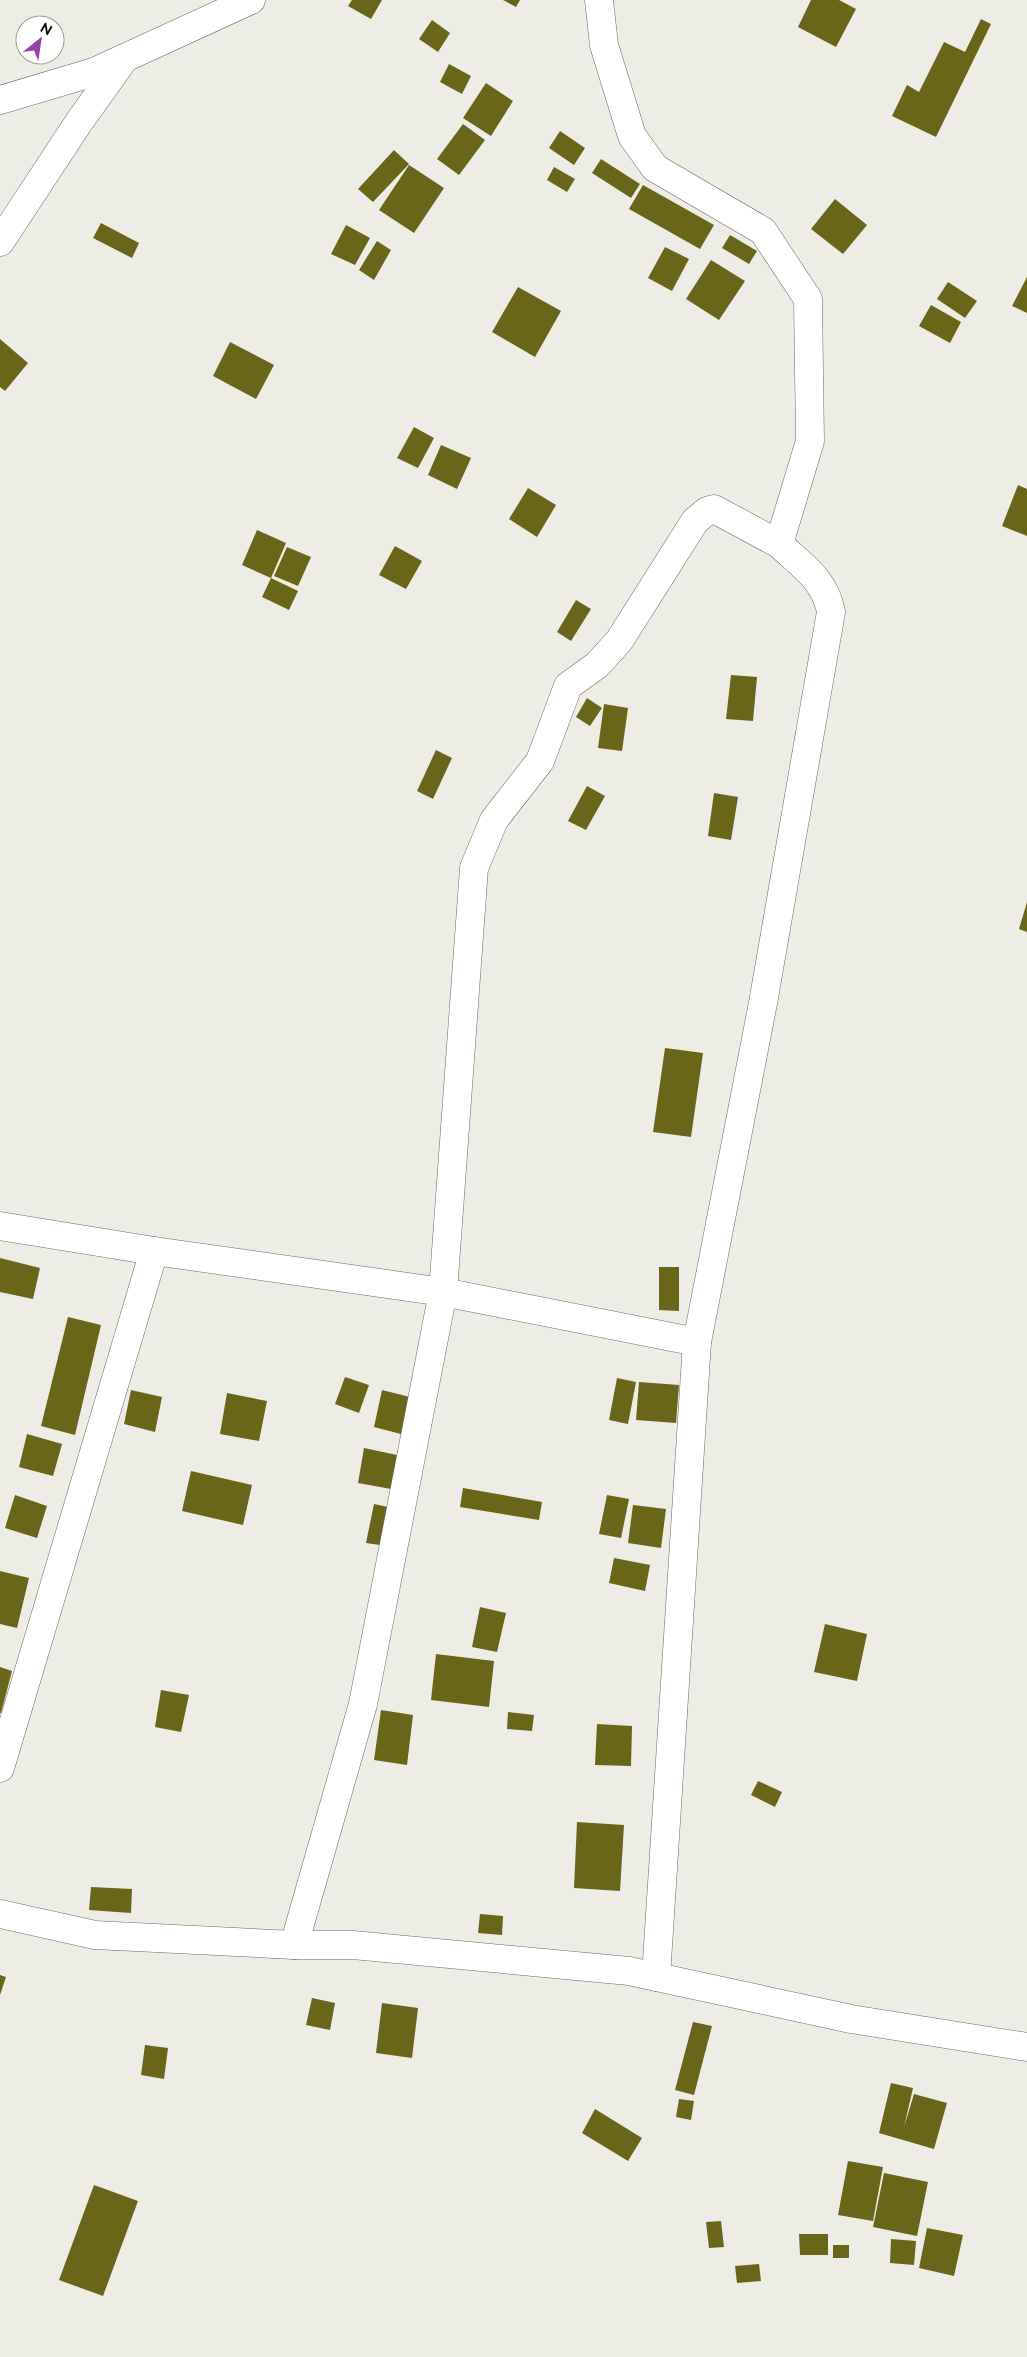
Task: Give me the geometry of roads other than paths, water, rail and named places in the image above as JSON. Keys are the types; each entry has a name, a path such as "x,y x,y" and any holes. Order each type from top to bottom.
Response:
{"street":[{"path":"0,100 94,72 251,0"},
{"path":"599,0 604,45 632,136 655,168 763,231 808,299 810,440 779,544"},
{"path":"0,242 79,122 125,57"},
{"path":"294,1945 363,1704 443,1292 474,868 494,820 540,761 568,686 597,664 619,640 694,521 707,511 714,509 779,544 818,581 828,594 831,612 763,1003 697,1342 656,1977"},
{"path":"0,1226 154,1251 443,1292 697,1342"},
{"path":"0,1768 154,1251"},
{"path":"0,1914 95,1935 294,1945 353,1945 629,1971 852,2019 1027,2047"}]}
